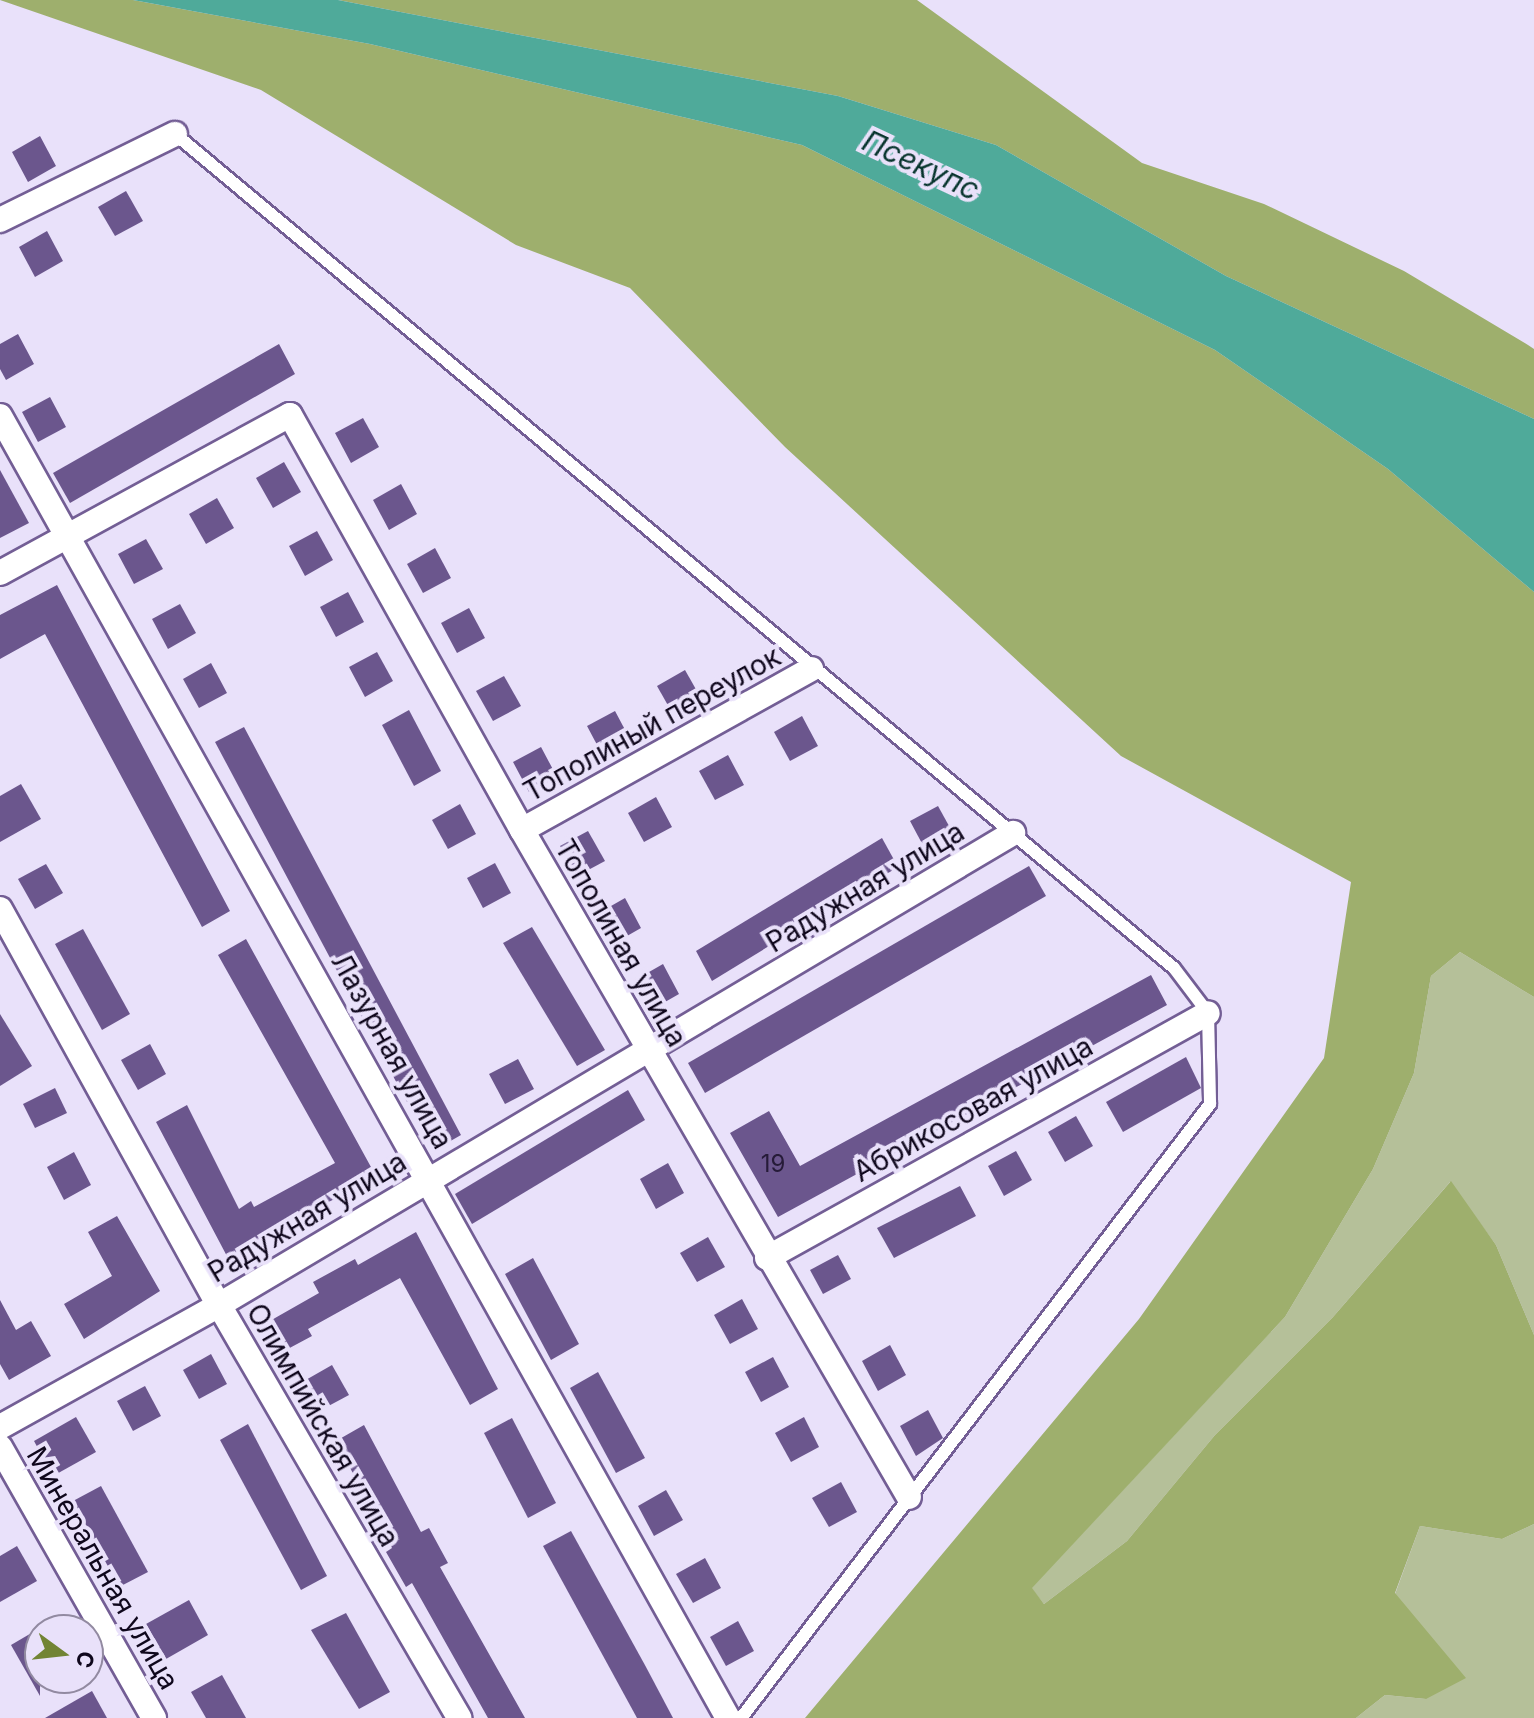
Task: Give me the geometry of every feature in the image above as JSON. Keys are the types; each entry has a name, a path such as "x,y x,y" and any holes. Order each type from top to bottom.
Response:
{"street":[{"path":"0,220 175,134"},
{"name":"Тополиная улица","path":"67,536 290,415 522,830 767,1258 909,1497"},
{"name":"Лазурная улица","path":"0,416 430,1180 728,1718"},
{"path":"0,573 67,536"},
{"name":"Тополиный переулок","path":"522,830 811,669"},
{"name":"Радужная улица","path":"0,1427 219,1305 1013,833"},
{"name":"Олимпийская улица","path":"0,909 219,1305 459,1718"},
{"name":"Абрикосовая улица","path":"767,1258 1208,1013"},
{"name":"Минеральная улица","path":"0,1447 154,1718"}],"lane":[{"path":"175,134 811,669 1174,968 1208,1013 1210,1104 741,1718"}],"shaded area":[{"path":"0,0 133,0 370,44 802,145 1215,350 1388,469 1534,592 1534,997 1460,952 1431,976 1414,1073 1373,1169 1285,1317 1032,1588 1044,1604 1127,1541 1215,1435 1333,1317 1451,1181 1496,1245 1534,1335 1534,1524 1502,1539 1420,1526 1395,1593 1466,1678 1426,1699 1385,1695 1356,1718 805,1718 1139,1319 1324,1058 1351,882 1121,756 785,447 630,288 516,245 261,90"},
{"path":"338,0 917,0 1142,163 1264,204 1404,271 1534,349 1534,419 1226,276 996,145 838,96"},
{"path":"1460,952 1534,997 1534,1335 1496,1245 1450,1182 1333,1317 1215,1435 1127,1541 1044,1604 1031,1588 1285,1317 1373,1169 1414,1073 1431,976"},
{"path":"1534,1524 1534,1718 1356,1718 1385,1695 1426,1699 1395,1594 1420,1526 1502,1539"}],"water":[{"name":"Псекупс","path":"133,0 338,0 838,96 996,145 1226,276 1534,419 1534,592 1388,469 1215,350 802,145 370,44"}],"building":[{"path":"40,136 56,166 28,182 12,152"},
{"path":"126,191 143,221 115,236 98,207"},
{"path":"47,231 63,261 35,277 19,247"},
{"path":"18,334 34,364 6,380 0,369 0,344"},
{"path":"279,344 295,374 70,503 53,473"},
{"path":"50,397 66,427 38,442 22,412"},
{"path":"363,418 379,447 351,463 335,433"},
{"path":"284,462 301,492 273,508 256,478"},
{"path":"0,470 29,523 0,538"},
{"path":"401,484 417,514 389,530 373,500"},
{"path":"217,498 234,528 206,544 189,514"},
{"path":"317,531 333,560 305,576 289,546"},
{"path":"146,539 163,569 134,584 118,554"},
{"path":"435,548 451,578 423,593 407,564"},
{"path":"57,585 230,911 202,927 45,634 0,659 0,615"},
{"path":"348,592 364,622 336,637 320,607"},
{"path":"180,604 196,633 168,649 152,619"},
{"path":"469,608 485,638 457,653 441,623"},
{"path":"377,652 393,681 365,697 349,667"},
{"path":"211,663 227,693 199,708 183,679"},
{"path":"685,670 702,700 674,716 657,686"},
{"path":"504,676 521,706 493,721 476,691"},
{"path":"409,710 441,771 414,786 382,725"},
{"path":"615,711 631,741 603,756 587,726"},
{"path":"802,716 818,746 790,761 774,732"},
{"path":"244,727 461,1135 433,1151 215,742"},
{"path":"541,747 557,777 529,792 513,762"},
{"path":"728,755 744,785 715,800 699,771"},
{"path":"21,784 41,819 0,842 0,796"},
{"path":"656,797 672,827 644,842 628,813"},
{"path":"460,804 476,834 448,849 432,820"},
{"path":"938,806 954,835 926,851 910,821"},
{"path":"588,831 605,861 577,876 560,846"},
{"path":"882,838 898,867 712,981 696,951"},
{"path":"495,863 511,893 483,908 467,878"},
{"path":"46,864 63,893 35,909 18,879"},
{"path":"1029,866 1046,896 705,1093 688,1063"},
{"path":"625,898 641,928 613,944 597,914"},
{"path":"532,927 605,1050 577,1066 503,943"},
{"path":"83,929 130,1014 102,1030 55,944"},
{"path":"246,939 377,1178 268,1232 271,1236 229,1260 156,1122 187,1105 239,1209 251,1201 254,1207 335,1163 218,955"},
{"path":"663,964 679,994 651,1010 635,980"},
{"path":"1151,975 1167,1005 778,1217 730,1133 769,1111 800,1166"},
{"path":"0,1014 32,1066 0,1086"},
{"path":"150,1044 166,1074 138,1090 121,1060"},
{"path":"1186,1057 1201,1088 1123,1132 1106,1102"},
{"path":"518,1059 534,1089 505,1104 489,1074"},
{"path":"55,1088 67,1113 35,1128 23,1104"},
{"path":"628,1090 645,1120 472,1224 455,1194"},
{"path":"1076,1116 1093,1146 1065,1162 1048,1132"},
{"path":"1016,1151 1032,1180 1004,1196 988,1166"},
{"path":"74,1152 91,1185 64,1200 47,1167"},
{"path":"668,1163 684,1193 656,1209 640,1179"},
{"path":"960,1186 976,1216 894,1258 877,1228"},
{"path":"117,1216 160,1291 84,1339 64,1304 112,1276 88,1232"},
{"path":"416,1232 498,1389 470,1405 400,1278 308,1329 312,1336 284,1351 268,1322 319,1293 313,1282 355,1259 358,1265"},
{"path":"708,1237 725,1267 697,1282 680,1253"},
{"path":"838,1255 851,1279 823,1294 810,1270"},
{"path":"533,1258 579,1344 551,1360 505,1274"},
{"path":"742,1299 758,1329 730,1344 714,1315"},
{"path":"0,1300 16,1330 31,1321 51,1356 9,1380 0,1364"},
{"path":"890,1345 906,1375 878,1391 862,1361"},
{"path":"211,1354 227,1384 199,1399 183,1370"},
{"path":"773,1357 789,1387 761,1402 745,1372"},
{"path":"332,1365 349,1395 321,1410 304,1381"},
{"path":"598,1372 645,1458 616,1473 570,1388"},
{"path":"145,1386 161,1416 133,1431 117,1401"},
{"path":"928,1410 943,1438 916,1456 900,1426"},
{"path":"76,1417 96,1452 53,1476 34,1441"},
{"path":"804,1417 819,1447 791,1462 775,1433"},
{"path":"512,1418 556,1503 528,1518 484,1433"},
{"path":"248,1424 327,1576 301,1590 220,1440"},
{"path":"364,1425 421,1532 429,1528 448,1563 440,1567 525,1718 488,1718 412,1583 406,1587 386,1552 392,1548 336,1441"},
{"path":"841,1482 857,1512 829,1527 812,1498"},
{"path":"101,1486 148,1572 119,1587 73,1501"},
{"path":"666,1490 683,1520 654,1536 638,1506"},
{"path":"571,1531 673,1718 637,1718 543,1546"},
{"path":"17,1546 37,1581 0,1602 0,1556"},
{"path":"705,1558 721,1588 693,1603 676,1574"},
{"path":"189,1600 208,1635 166,1659 146,1624"},
{"path":"346,1613 390,1692 359,1709 311,1630"},
{"path":"738,1621 754,1651 726,1666 710,1637"},
{"path":"24,1637 24,1668 11,1645"},
{"path":"222,1675 246,1718 206,1718 191,1692"},
{"path":"87,1694 94,1694 107,1718 45,1718"}]}
